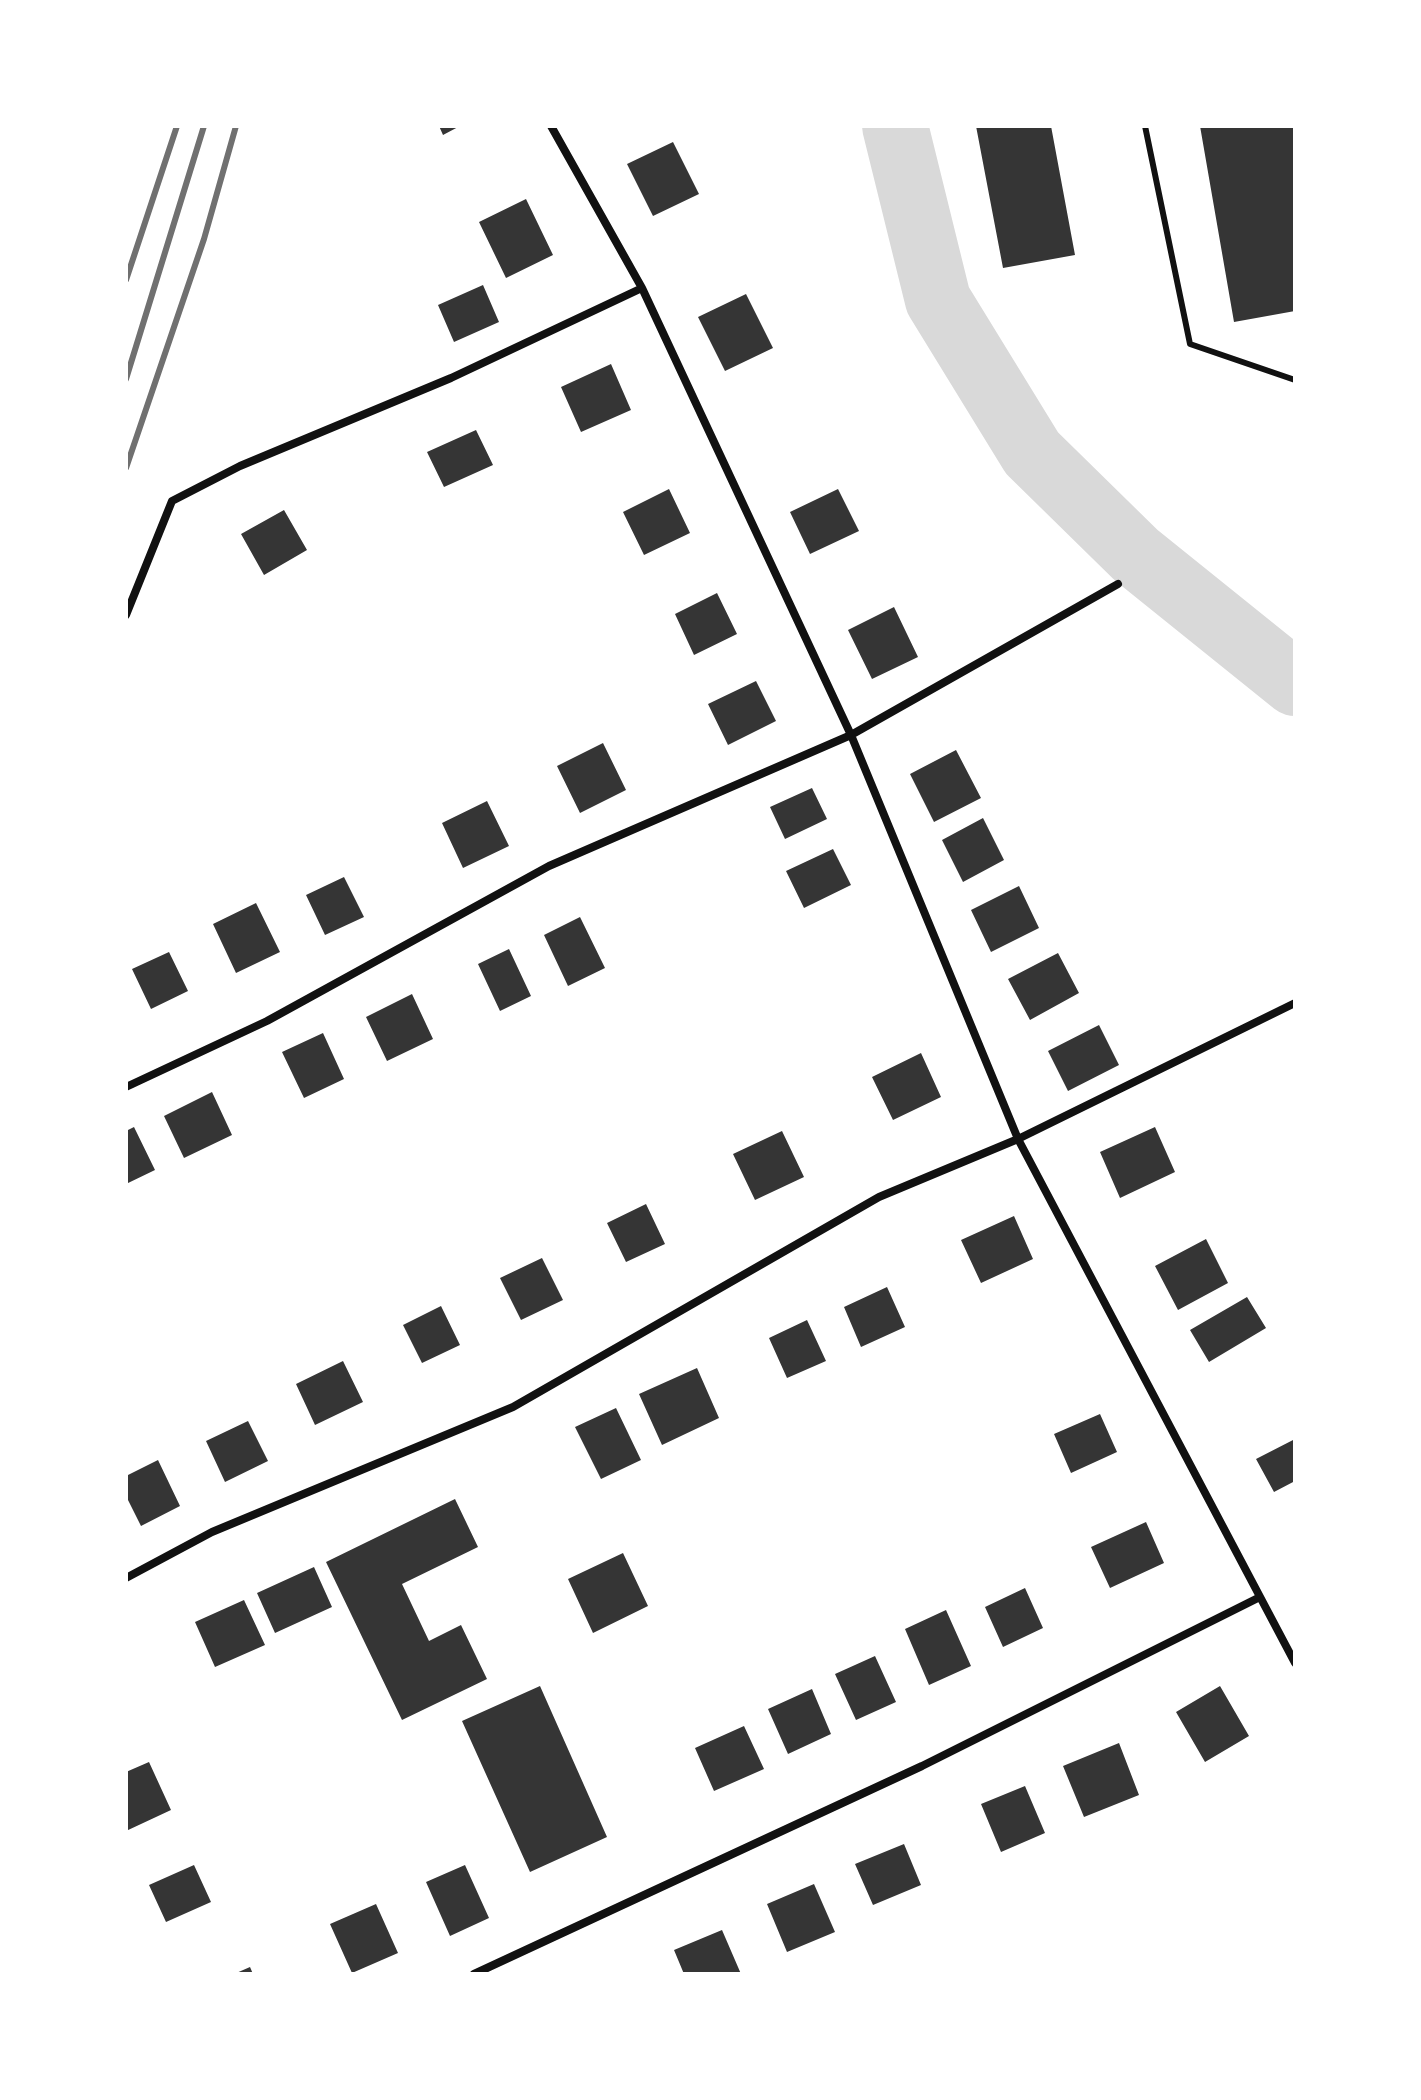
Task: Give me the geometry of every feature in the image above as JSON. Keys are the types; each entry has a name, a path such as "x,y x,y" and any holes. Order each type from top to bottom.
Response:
{"street":[{"path":"551,126 642,288 851,735 1018,1139 1295,1663"},
{"path":"126,615 172,501 240,466 451,378 642,288"},
{"path":"126,1087 267,1021 549,866 851,735 1118,584"},
{"path":"126,1578 212,1532 513,1407 879,1197 1018,1139 1295,1003"},
{"path":"474,1974 922,1766 1258,1598"}],"lane":[{"path":"1145,126 1190,344 1295,380"}],"building":[{"path":"439,126 460,126 443,135"},
{"path":"976,126 1051,126 1075,255 1003,268"},
{"path":"1200,126 1295,126 1295,311 1234,322"},
{"path":"673,142 699,194 653,216 627,164"},
{"path":"526,199 553,255 506,278 479,222"},
{"path":"483,285 499,322 454,342 438,305"},
{"path":"746,294 773,348 725,371 698,317"},
{"path":"611,364 631,410 581,432 561,387"},
{"path":"476,430 493,465 444,487 427,452"},
{"path":"669,489 690,533 644,555 623,512"},
{"path":"838,489 859,531 810,554 790,512"},
{"path":"284,510 307,550 264,575 241,534"},
{"path":"717,593 737,634 694,655 675,614"},
{"path":"894,607 918,657 872,679 848,630"},
{"path":"756,681 776,721 728,745 708,704"},
{"path":"603,743 626,790 580,813 557,766"},
{"path":"956,750 981,798 934,822 910,774"},
{"path":"812,788 827,819 785,839 770,807"},
{"path":"487,801 509,846 463,868 442,823"},
{"path":"983,818 1004,860 963,882 942,840"},
{"path":"833,849 851,885 804,908 786,871"},
{"path":"344,877 364,917 325,935 306,895"},
{"path":"1019,886 1039,928 991,952 971,910"},
{"path":"256,903 280,952 236,973 213,924"},
{"path":"580,917 605,968 568,986 544,935"},
{"path":"509,949 531,996 500,1011 478,964"},
{"path":"169,952 188,991 151,1009 132,969"},
{"path":"1058,953 1079,993 1030,1020 1008,979"},
{"path":"412,994 433,1039 387,1061 366,1017"},
{"path":"1099,1025 1119,1065 1068,1091 1048,1051"},
{"path":"323,1033 344,1079 304,1098 282,1052"},
{"path":"921,1053 941,1097 893,1120 872,1077"},
{"path":"212,1092 232,1135 184,1158 164,1116"},
{"path":"134,1127 155,1170 126,1184 126,1131"},
{"path":"1155,1127 1175,1172 1120,1198 1100,1152"},
{"path":"782,1131 804,1177 755,1200 733,1154"},
{"path":"646,1204 665,1244 626,1262 607,1223"},
{"path":"1014,1216 1033,1259 981,1283 961,1240"},
{"path":"1206,1239 1228,1283 1178,1310 1155,1266"},
{"path":"542,1258 563,1300 521,1320 500,1278"},
{"path":"887,1287 905,1327 861,1347 844,1307"},
{"path":"1247,1297 1266,1328 1209,1362 1190,1330"},
{"path":"441,1306 460,1345 422,1363 403,1325"},
{"path":"807,1320 826,1361 787,1378 769,1338"},
{"path":"343,1361 363,1402 315,1425 296,1384"},
{"path":"697,1368 719,1418 662,1445 639,1394"},
{"path":"616,1408 641,1460 601,1479 575,1427"},
{"path":"1100,1414 1117,1452 1071,1473 1054,1434"},
{"path":"248,1421 268,1461 225,1482 206,1441"},
{"path":"1295,1439 1295,1481 1274,1492 1256,1459"},
{"path":"158,1460 180,1506 141,1526 126,1496 126,1476"},
{"path":"455,1499 478,1547 402,1584 429,1641 461,1625 487,1679 402,1720 326,1562"},
{"path":"1146,1522 1164,1563 1110,1588 1091,1547"},
{"path":"623,1553 648,1606 593,1633 568,1579"},
{"path":"314,1567 332,1607 275,1633 257,1593"},
{"path":"1025,1588 1043,1628 1003,1647 985,1607"},
{"path":"244,1600 265,1645 215,1667 195,1622"},
{"path":"946,1610 971,1666 929,1685 905,1629"},
{"path":"875,1656 896,1702 856,1720 835,1674"},
{"path":"540,1686 607,1837 530,1872 462,1721"},
{"path":"1220,1686 1249,1736 1205,1762 1176,1712"},
{"path":"812,1689 831,1734 788,1754 768,1709"},
{"path":"744,1726 764,1769 714,1791 695,1748"},
{"path":"1119,1743 1139,1795 1084,1817 1063,1766"},
{"path":"149,1762 171,1810 126,1831 126,1772"},
{"path":"1025,1786 1045,1833 1001,1852 981,1804"},
{"path":"904,1844 921,1885 873,1905 855,1864"},
{"path":"194,1865 211,1902 166,1922 149,1885"},
{"path":"465,1865 489,1918 450,1936 426,1882"},
{"path":"814,1884 835,1932 787,1952 767,1904"},
{"path":"376,1904 398,1953 352,1973 330,1924"},
{"path":"722,1930 741,1974 684,1974 674,1950"},
{"path":"250,1967 253,1974 234,1974"}],"waterway":[{"path":"895,126 938,300 1032,453 1136,555 1295,683"}],"railway":[{"path":"126,280 177,126"},
{"path":"126,379 204,126"},
{"path":"126,468 204,239 236,126"}]}
